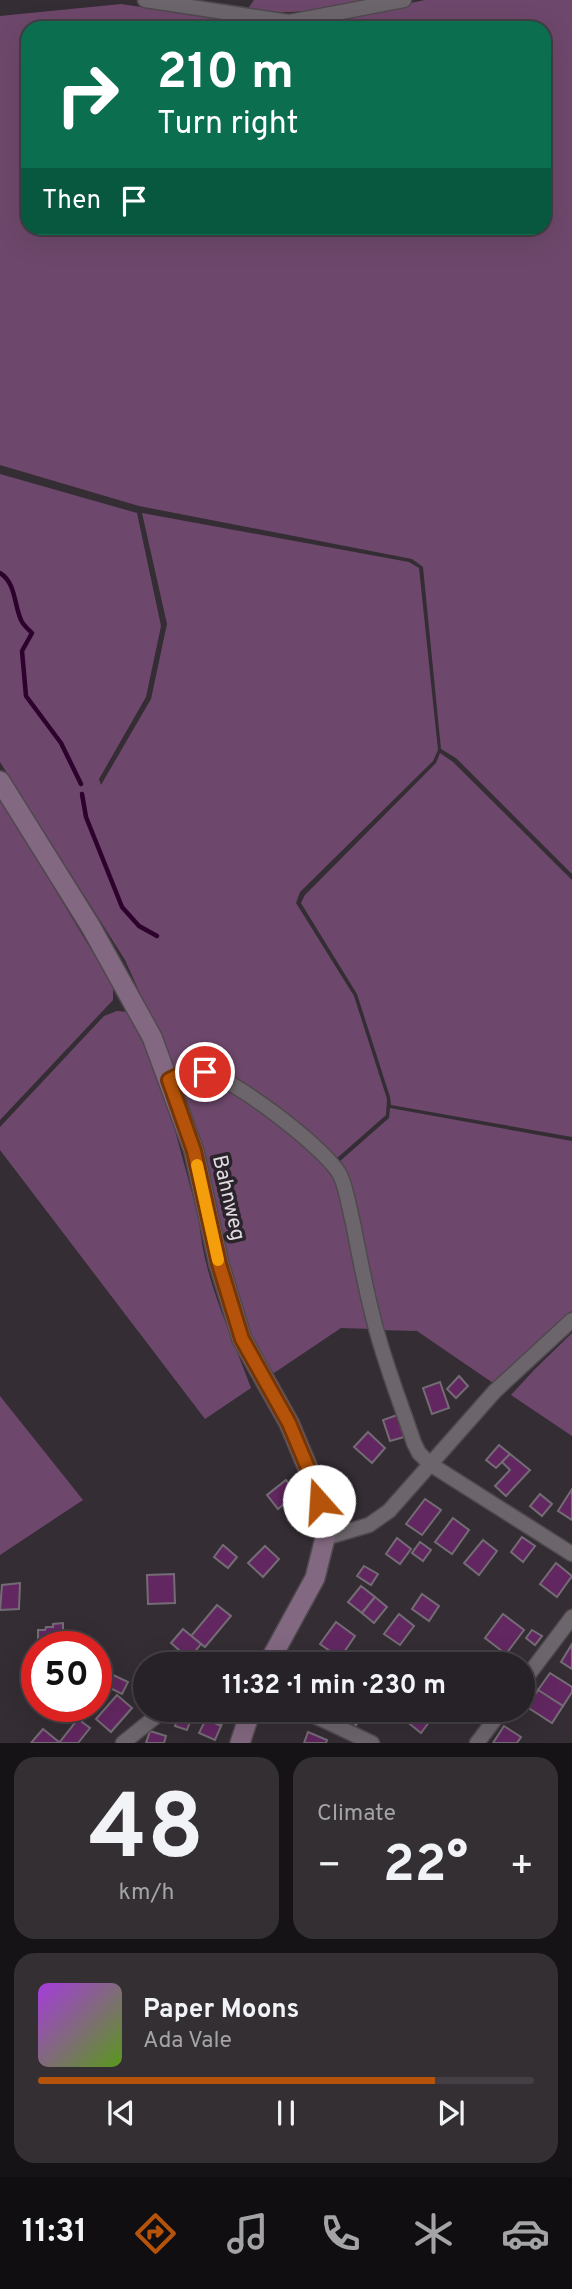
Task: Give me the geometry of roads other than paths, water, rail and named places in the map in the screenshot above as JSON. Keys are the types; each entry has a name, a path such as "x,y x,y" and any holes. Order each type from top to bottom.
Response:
{"main road":[{"name":"Bahnweg","path":"0,781 90,927 152,1037 194,1151 219,1264 242,1339 289,1423 315,1485 325,1538"},
{"path":"275,1652 315,1578 325,1538"},
{"path":"240,1743 247,1722"}],"street":[{"path":"145,0 282,21"},
{"path":"294,21 404,0"},
{"path":"169,1080 185,1072 205,1072 219,1077 277,1117 323,1152 334,1164 348,1200 375,1324 414,1443 430,1464 572,1554"},
{"path":"325,1538 369,1525 389,1511 495,1391 572,1320"},
{"path":"535,1666 572,1617"},
{"path":"123,1743 149,1722"},
{"path":"327,1722 372,1743"},
{"path":"477,1743 493,1722"}],"waterway":[{"path":"0,573 9,582 22,622 32,633 22,651 26,696 61,743 81,784"},
{"path":"82,794 86,817 122,907 139,926 157,936"}]}
